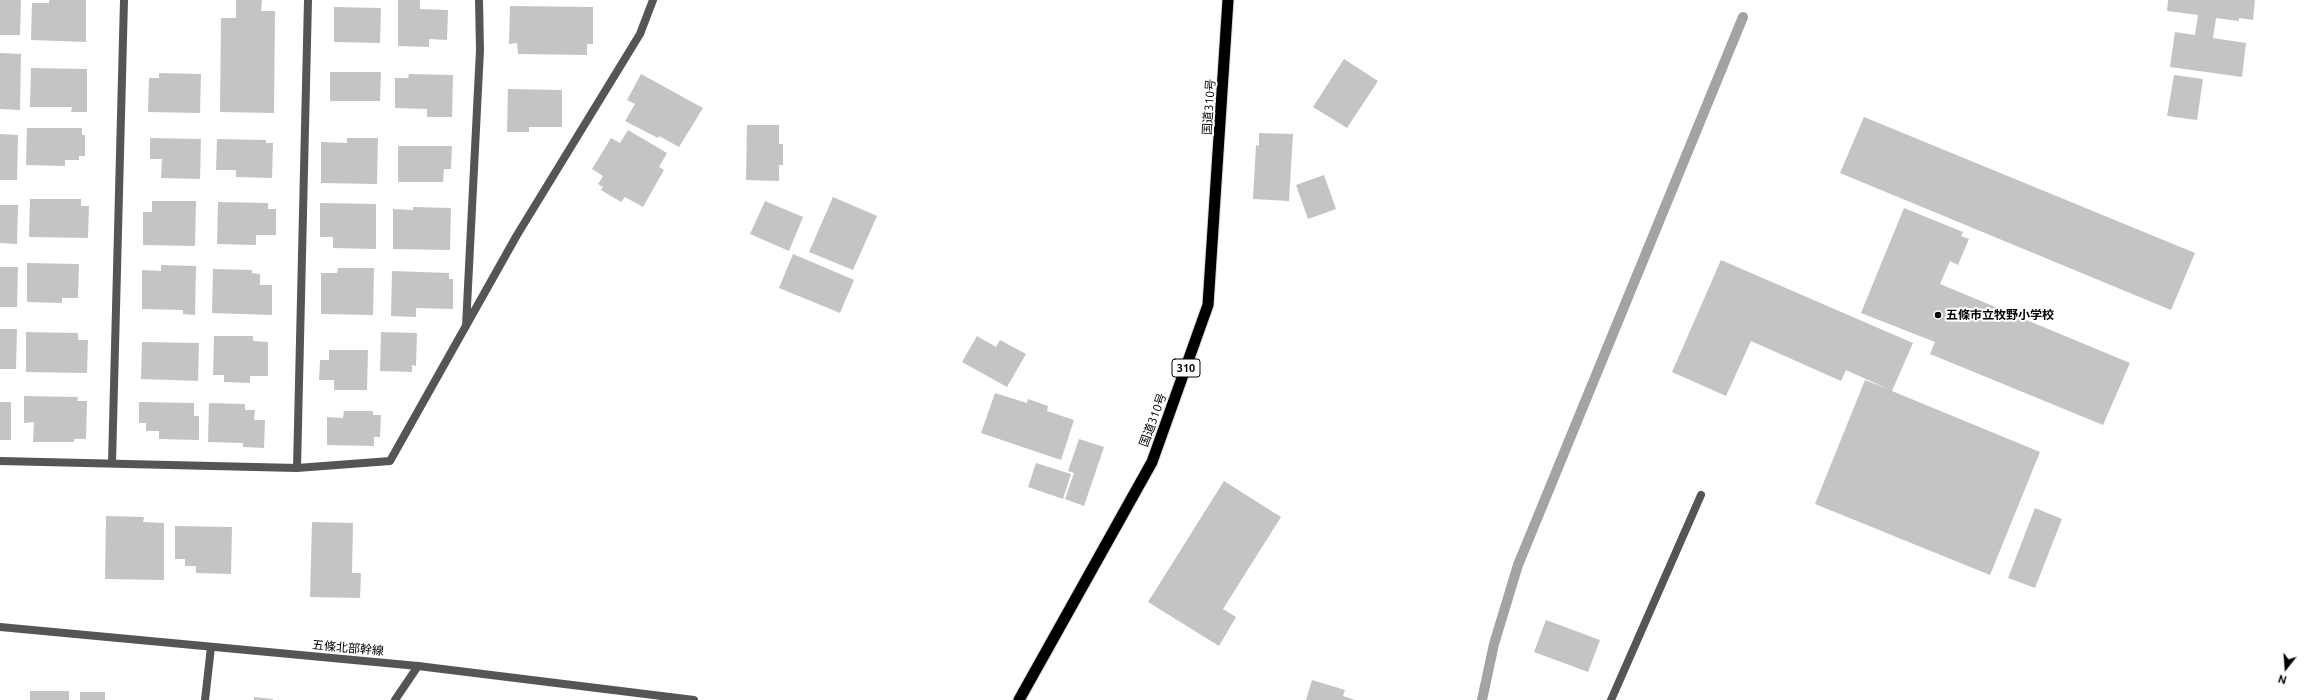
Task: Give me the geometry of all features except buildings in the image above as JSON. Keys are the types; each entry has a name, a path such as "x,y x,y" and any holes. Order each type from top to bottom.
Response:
{"highway":[{"name":"国道310号","path":"1019,700 1152,462 1208,305 1228,0"}],"street":[{"path":"112,463 124,0"},
{"path":"297,468 308,0"},
{"path":"466,329 480,50 479,0"},
{"path":"0,460 297,468 390,461 466,329 517,235 640,34 653,0"},
{"path":"1611,700 1701,495"},
{"name":"五條北部幹線","path":"0,627 418,666 694,700"},
{"path":"205,700 211,647"},
{"path":"395,700 418,666"}],"waterway":[{"path":"1482,700 1494,644 1518,565 1743,17"}],"place":[{"name":"五條市立牧野小学校","path":"1938,315"}]}
